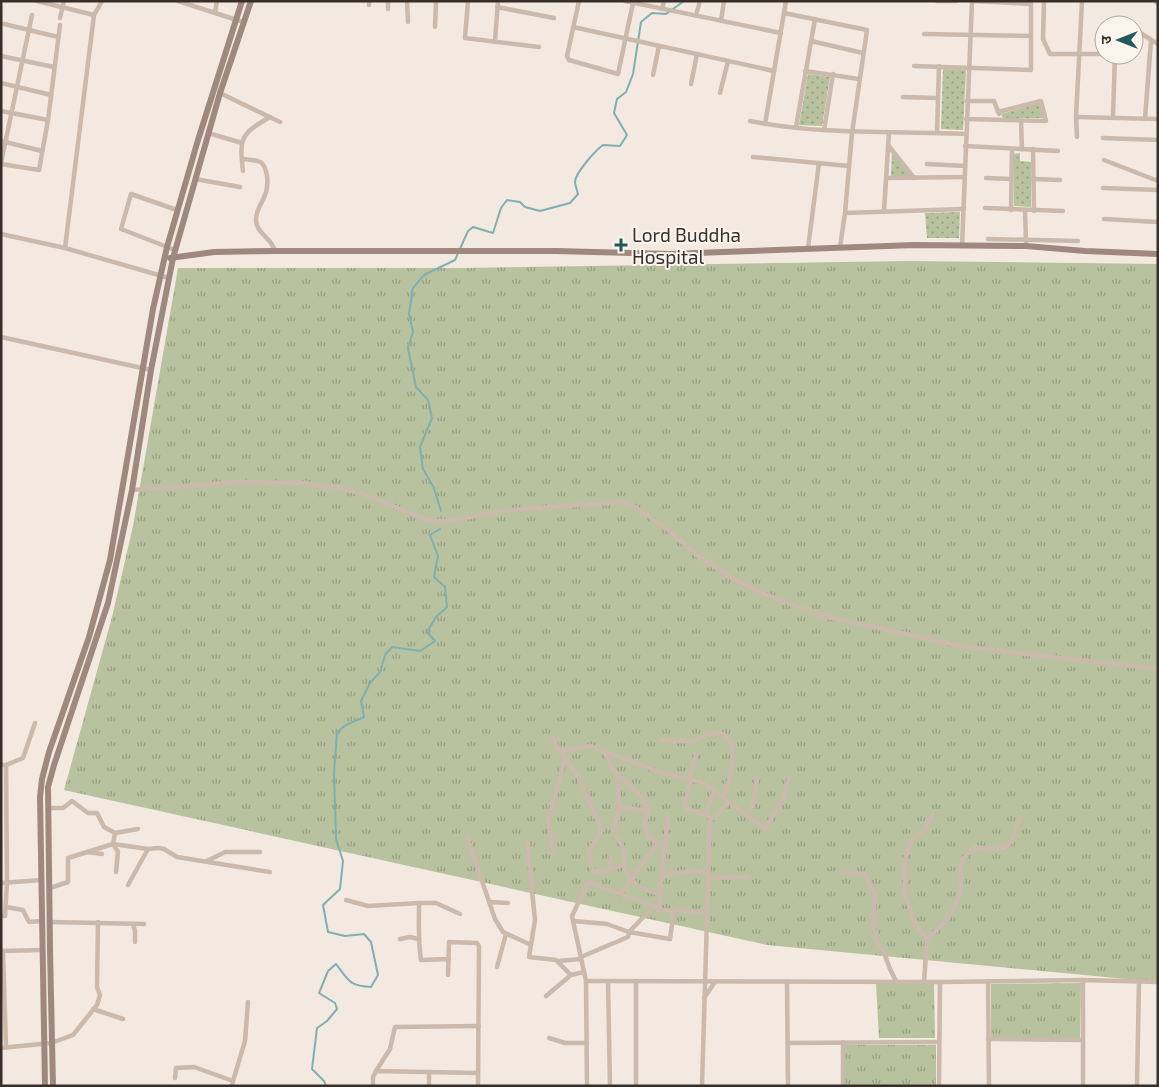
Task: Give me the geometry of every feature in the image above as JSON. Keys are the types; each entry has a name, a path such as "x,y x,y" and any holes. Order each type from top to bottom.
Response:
{"street":[{"path":"37,1 94,15"},
{"path":"60,18 64,1"},
{"path":"65,248 94,15 102,1"},
{"path":"178,1 243,22"},
{"path":"215,12 217,1"},
{"path":"53,1086 48,1043 43,950 40,797 42,779 49,752 89,638 110,560 164,258 177,210 242,1"},
{"path":"46,1086 50,922 48,787 108,603 132,490 151,370 173,258 220,93 251,1"},
{"path":"388,1 388,9"},
{"path":"407,1 408,22"},
{"path":"435,27 436,1"},
{"path":"468,1 465,38 539,47"},
{"path":"579,1 567,56 569,60 618,74 633,3"},
{"path":"626,1 781,33"},
{"path":"664,1 664,9"},
{"path":"696,15 700,1"},
{"path":"720,21 724,1"},
{"path":"765,124 786,1"},
{"path":"937,1 956,1"},
{"path":"914,66 970,67 1031,70 1031,4 973,1 970,67 966,119 962,246"},
{"path":"1044,1 1043,39 1050,54 1094,54"},
{"path":"1077,137 1076,117 1082,1"},
{"path":"1155,1 1158,4"},
{"path":"495,41 498,4 554,18"},
{"path":"784,12 868,30 852,133 840,247"},
{"path":"32,15 18,88 3,142 1,164 39,170 48,120 60,25"},
{"path":"796,127 815,19"},
{"path":"4,24 58,37"},
{"path":"573,27 774,71"},
{"path":"924,34 1031,36"},
{"path":"1144,35 1158,44"},
{"path":"1145,119 1151,40"},
{"path":"811,41 864,53"},
{"path":"653,75 659,46"},
{"path":"690,84 697,54"},
{"path":"1,56 54,67"},
{"path":"720,93 728,61"},
{"path":"222,64 229,65"},
{"path":"1113,116 1115,65"},
{"path":"937,133 939,66"},
{"path":"805,70 859,79"},
{"path":"824,130 833,74"},
{"path":"1,83 51,94"},
{"path":"220,93 280,122"},
{"path":"903,98 938,98"},
{"path":"967,101 994,101 1001,120"},
{"path":"966,119 1021,122 1046,121 1041,101 998,112"},
{"path":"1,111 48,120"},
{"path":"1076,117 1113,116 1158,119"},
{"path":"243,171 242,143 249,130 270,117"},
{"path":"750,120 765,124 852,133 966,134"},
{"path":"1021,122 1022,149"},
{"path":"884,211 889,132"},
{"path":"208,133 242,143"},
{"path":"1103,138 1158,140"},
{"path":"3,142 42,151"},
{"path":"888,145 914,178"},
{"path":"966,146 1058,151"},
{"path":"1011,210 1012,149"},
{"path":"1033,149 1034,211"},
{"path":"753,157 850,166"},
{"path":"242,159 261,161 264,164 268,184 267,191 255,220 260,231 271,242 274,251"},
{"path":"1104,160 1158,181"},
{"path":"808,248 820,163"},
{"path":"927,164 965,166"},
{"path":"887,178 964,177"},
{"path":"986,178 1011,179"},
{"path":"195,179 240,187"},
{"path":"1033,179 1060,180"},
{"path":"1103,188 1158,190"},
{"path":"175,250 121,229 131,194 177,210"},
{"path":"985,208 1063,211"},
{"path":"845,213 964,210"},
{"path":"1025,210 1026,243"},
{"path":"1104,219 1158,222"},
{"path":"1,234 65,248 169,278"},
{"path":"988,238 1093,252 1158,254"},
{"path":"164,258 214,252 468,251 646,254 840,247 962,246 1078,242"},
{"path":"1,337 151,370"},
{"path":"132,490 242,482 306,483 361,493 422,518 446,522 512,510 615,502 629,503 671,532 698,556 737,581 762,593 819,614 966,647 1158,669"},
{"path":"1,916 5,916 7,883 4,765 23,758 35,723"},
{"path":"661,740 691,741 718,733 727,738 732,746 733,757 731,778 724,798"},
{"path":"552,738 559,751 578,776 602,830 590,851 593,871 572,916 586,981 587,1086"},
{"path":"559,751 580,746 590,746 660,772 704,784 765,829 783,800 788,778"},
{"path":"606,752 612,767 618,775 642,797 649,811 644,824 650,838 665,847"},
{"path":"696,755 685,803 686,807 716,818 728,802"},
{"path":"554,853 548,820 565,759"},
{"path":"618,775 619,807 614,832 626,853 623,865 628,876 640,888 660,894"},
{"path":"747,816 754,801 757,778"},
{"path":"702,1086 708,876 707,816 714,791"},
{"path":"49,808 63,808 72,801 88,813 96,813 104,827 116,833 138,829"},
{"path":"619,807 649,811"},
{"path":"924,982 927,939 916,926 905,895 905,859 912,841 926,828 933,814"},
{"path":"659,910 668,815"},
{"path":"927,939 949,920 961,891 960,867 965,855 975,847 1000,850 1004,848 1011,843 1020,818"},
{"path":"116,833 113,844 118,852 116,872"},
{"path":"466,837 495,919 501,929 506,934 531,945"},
{"path":"527,842 535,920 529,958 554,959 571,975"},
{"path":"620,894 659,842"},
{"path":"50,888 68,882 68,858 113,844 148,849 164,849 177,857 270,872"},
{"path":"128,886 148,849"},
{"path":"86,851 102,854"},
{"path":"207,862 225,852 260,852"},
{"path":"610,869 611,857"},
{"path":"593,871 602,872 623,865"},
{"path":"662,875 692,871 708,876 748,877"},
{"path":"842,873 864,874 875,894 873,924 877,942 883,950 896,981"},
{"path":"1,882 50,879"},
{"path":"588,882 654,906 659,910 707,912"},
{"path":"346,900 368,906 436,903 460,914"},
{"path":"489,902 508,903"},
{"path":"419,903 420,933 418,939 421,960 449,959"},
{"path":"558,961 581,958 628,937 629,932 654,906"},
{"path":"6,907 23,910 29,922 42,921"},
{"path":"574,921 607,924 629,932 670,939 674,910"},
{"path":"50,922 144,924"},
{"path":"43,950 2,951 4,1048 48,1043 73,1035 93,1009 100,995 97,987 98,922"},
{"path":"133,924 136,931 135,942"},
{"path":"497,968 506,934"},
{"path":"400,939 410,936 418,939"},
{"path":"448,975 449,942 477,943 479,946 478,1086"},
{"path":"546,996 571,975 584,972"},
{"path":"586,981 940,982 1083,980 1158,982"},
{"path":"1083,980 1083,1086"},
{"path":"608,981 610,1086"},
{"path":"988,981 989,1086"},
{"path":"1137,1086 1139,981"},
{"path":"636,982 636,1086"},
{"path":"704,999 715,982"},
{"path":"787,982 788,1086"},
{"path":"939,1086 940,982"},
{"path":"175,1078 176,1068 194,1067 206,1070 233,1083 245,1041 248,1002"},
{"path":"93,1009 123,1019"},
{"path":"373,1086 373,1077 390,1048 395,1027 479,1026"},
{"path":"549,1038 565,1043 587,1042"},
{"path":"988,1039 1082,1040"},
{"path":"843,1042 843,1086"},
{"path":"788,1044 939,1042"},
{"path":"376,1071 477,1073"},
{"path":"429,1072 429,1086"}],"green space":[{"path":"943,69 966,70 963,130 941,129"},
{"path":"808,74 830,77 822,126 799,125"},
{"path":"1040,103 1043,118 1003,118 1001,114"},
{"path":"892,150 910,176 891,176"},
{"path":"1020,153 1020,161 1031,162 1031,207 1014,206 1014,154"},
{"path":"960,212 959,238 927,238 925,213"},
{"path":"908,261 1158,264 1158,982 767,945 64,790 112,617 133,526 178,268 466,268"},
{"path":"876,983 934,984 935,1038 879,1038"},
{"path":"1081,983 1080,1038 991,1039 991,984"},
{"path":"844,1045 936,1045 936,1086 845,1086"}],"waterway":[{"path":"441,511 434,488 423,469 420,447 432,418 428,400 416,387 408,348 413,332 409,314 413,288 424,275 455,260 468,231 473,227 493,233 501,208 507,200 520,202 525,207 540,211 570,203 578,194 575,183 576,178 586,162 603,145 620,146 627,135 614,113 617,99 626,92 633,74 641,22 652,13 666,14 684,1"},
{"path":"326,1086 324,1081 312,1069 317,1028 327,1021 337,1009 335,1003 319,993 328,971 336,964 354,984 371,987 378,975 371,942 364,934 345,936 328,932 323,905 340,889 343,861 336,839 334,773 337,732 346,725 364,717 361,701 370,683 380,672 385,655 392,647 420,651 435,641 427,632 436,617 447,607 445,587 434,577 438,556 430,535 440,529"}],"place":[{"name":"Lord Buddha Hospital","path":"621,245"}]}
